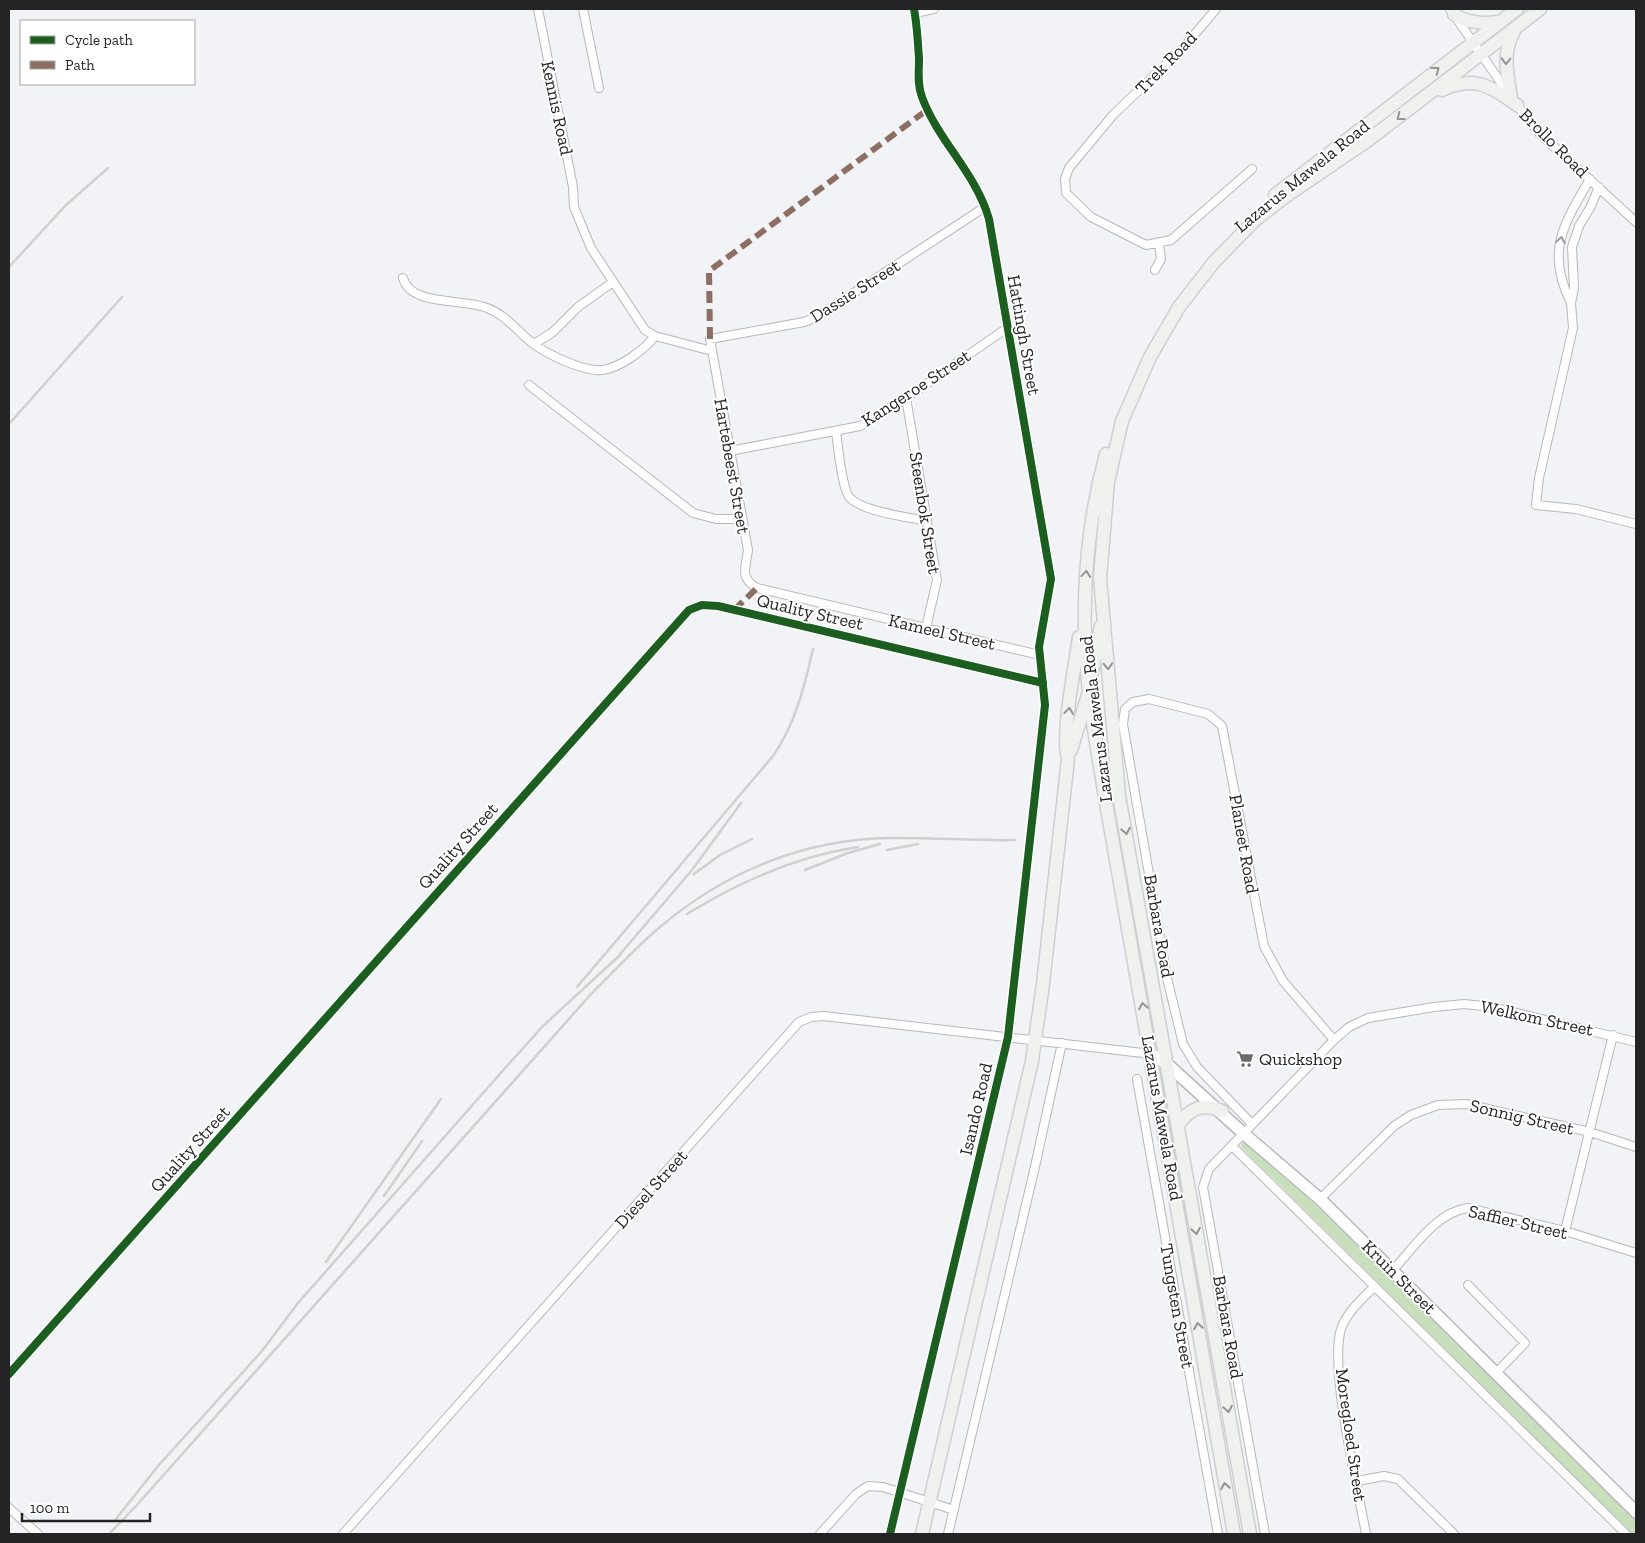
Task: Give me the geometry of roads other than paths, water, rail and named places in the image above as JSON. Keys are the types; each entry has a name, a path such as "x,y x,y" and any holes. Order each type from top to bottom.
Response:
{"main road":[{"name":"Lazarus Mawela Road","path":"1234,1534 1106,802 1089,692 1085,597 1092,520 1100,476 1114,426 1143,355 1175,301 1196,272 1246,219 1517,9"},
{"path":"1480,55 1540,9"},
{"path":"1452,11 1458,18 1479,22 1499,22"},
{"path":"1514,101 1506,58 1510,39 1517,26"},
{"name":"Lazarus Mawela Road","path":"1250,1534 1119,796 1112,739 1107,645 1102,619 1101,548 1108,482 1114,452 1130,400 1166,329 1191,291 1214,262 1255,220 1422,100 1480,55"},
{"path":"1422,100 1451,86 1469,82 1484,85 1514,101"},
{"path":"1068,759 1066,748 1070,708 1085,597"},
{"path":"922,1534 1016,1135 1035,1041 1068,759 1089,692 1102,619"},
{"name":"Kruin Street","path":"1151,1054 1166,1063 1222,1111 1243,1133 1320,1199 1636,1512"},
{"path":"1178,1125 1185,1116 1197,1107 1208,1107 1222,1111"}],"street":[{"name":"Kennis Road","path":"538,9 573,187 574,207 591,248 612,282 638,322 645,330 655,336"},
{"path":"583,9 599,88"},
{"path":"915,11 934,9"},
{"name":"Trek Road","path":"1159,244 1146,245 1090,217 1066,193 1065,179 1069,168 1113,115 1183,48 1216,9"},
{"name":"Hattingh Street","path":"915,11 918,82 921,96 935,124 973,181 985,207 1051,579 1040,639 1043,683"},
{"path":"1452,11 1480,55"},
{"name":"Brollo Road","path":"1480,55 1540,134 1636,222"},
{"path":"1155,270 1161,259 1159,244 1171,240 1252,169"},
{"path":"1571,303 1563,288 1559,246 1564,225 1590,179"},
{"path":"1599,187 1574,236 1571,256 1574,288 1571,303 1573,328 1571,345 1539,478 1536,505 1576,510 1636,524"},
{"name":"Dassie Street","path":"710,338 804,322 817,317 985,207"},
{"path":"403,278 410,291 422,296 485,306 496,311 534,344 554,358 600,370 638,353 655,336 712,351"},
{"path":"534,344 553,332 578,307 612,282"},
{"name":"Kangeroe Street","path":"730,451 860,426 906,398 1007,328"},
{"name":"Hartebeest Street","path":"710,338 748,550 746,578 757,588"},
{"path":"529,384 693,513 716,519 742,519"},
{"name":"Steenbok Street","path":"906,398 937,580 926,628"},
{"path":"836,432 846,493 853,501 866,507 926,521"},
{"name":"Kameel Street","path":"757,588 1040,655"},
{"name":"Quality Street","path":"9,1374 689,610 702,606 718,606 1043,683"},
{"name":"Isando Road","path":"890,1534 1008,1037 1045,705 1043,683"},
{"name":"Planeet Road","path":"1129,705 1140,699 1149,699 1208,714 1222,726 1264,946 1283,981 1334,1040"},
{"name":"Barbara Road","path":"1129,705 1123,714 1123,724 1167,978 1183,1044 1197,1067 1252,1124"},
{"name":"Welkom Street","path":"1243,1133 1349,1026 1368,1018 1464,1004 1492,1007 1636,1042"},
{"name":"Diesel Street","path":"343,1534 799,1022 811,1017 824,1016 1035,1041"},
{"path":"1565,1231 1613,1035"},
{"path":"1035,1041 1151,1054"},
{"path":"948,1534 1034,1171 1062,1043"},
{"name":"Tungsten Street","path":"1137,1079 1218,1534"},
{"name":"Sonnig Street","path":"1320,1199 1394,1126 1411,1115 1433,1106 1466,1104 1590,1132 1636,1147"},
{"name":"Barbara Road","path":"1243,1133 1209,1169 1203,1187 1265,1534"},
{"name":"Kruin Street","path":"1232,1146 1626,1534"},
{"name":"Saffier Street","path":"1392,1271 1437,1223 1459,1209 1472,1208 1565,1231 1636,1253"},
{"path":"1468,1285 1525,1343 1496,1373"},
{"name":"Moregloed Street","path":"1366,1534 1342,1395 1339,1343 1340,1332 1347,1316 1374,1286"},
{"path":"1357,1481 1384,1476 1398,1479 1454,1534"},
{"path":"820,1534 861,1490 875,1486 954,1510"},
{"path":"9,1508 38,1534"}],"railway":[{"path":"9,267 66,205 108,168"},
{"path":"9,424 122,297"},
{"path":"577,987 773,756 788,731 793,718 813,649"},
{"path":"616,959 692,870 741,803"},
{"path":"109,1534 592,993 651,935 685,907 711,890 767,862 827,845 858,840 890,838 1015,840"},
{"path":"694,874 720,855 752,839"},
{"path":"805,870 848,853 880,844"},
{"path":"887,850 918,844"},
{"path":"687,914 727,891 769,872 813,857 858,847"},
{"path":"116,1519 158,1466 262,1351 298,1303 506,1067 543,1026 620,955"},
{"path":"326,1262 441,1099"},
{"path":"384,1196 422,1141"}],"place":[{"name":"Quickshop","path":"1245,1059"}]}
